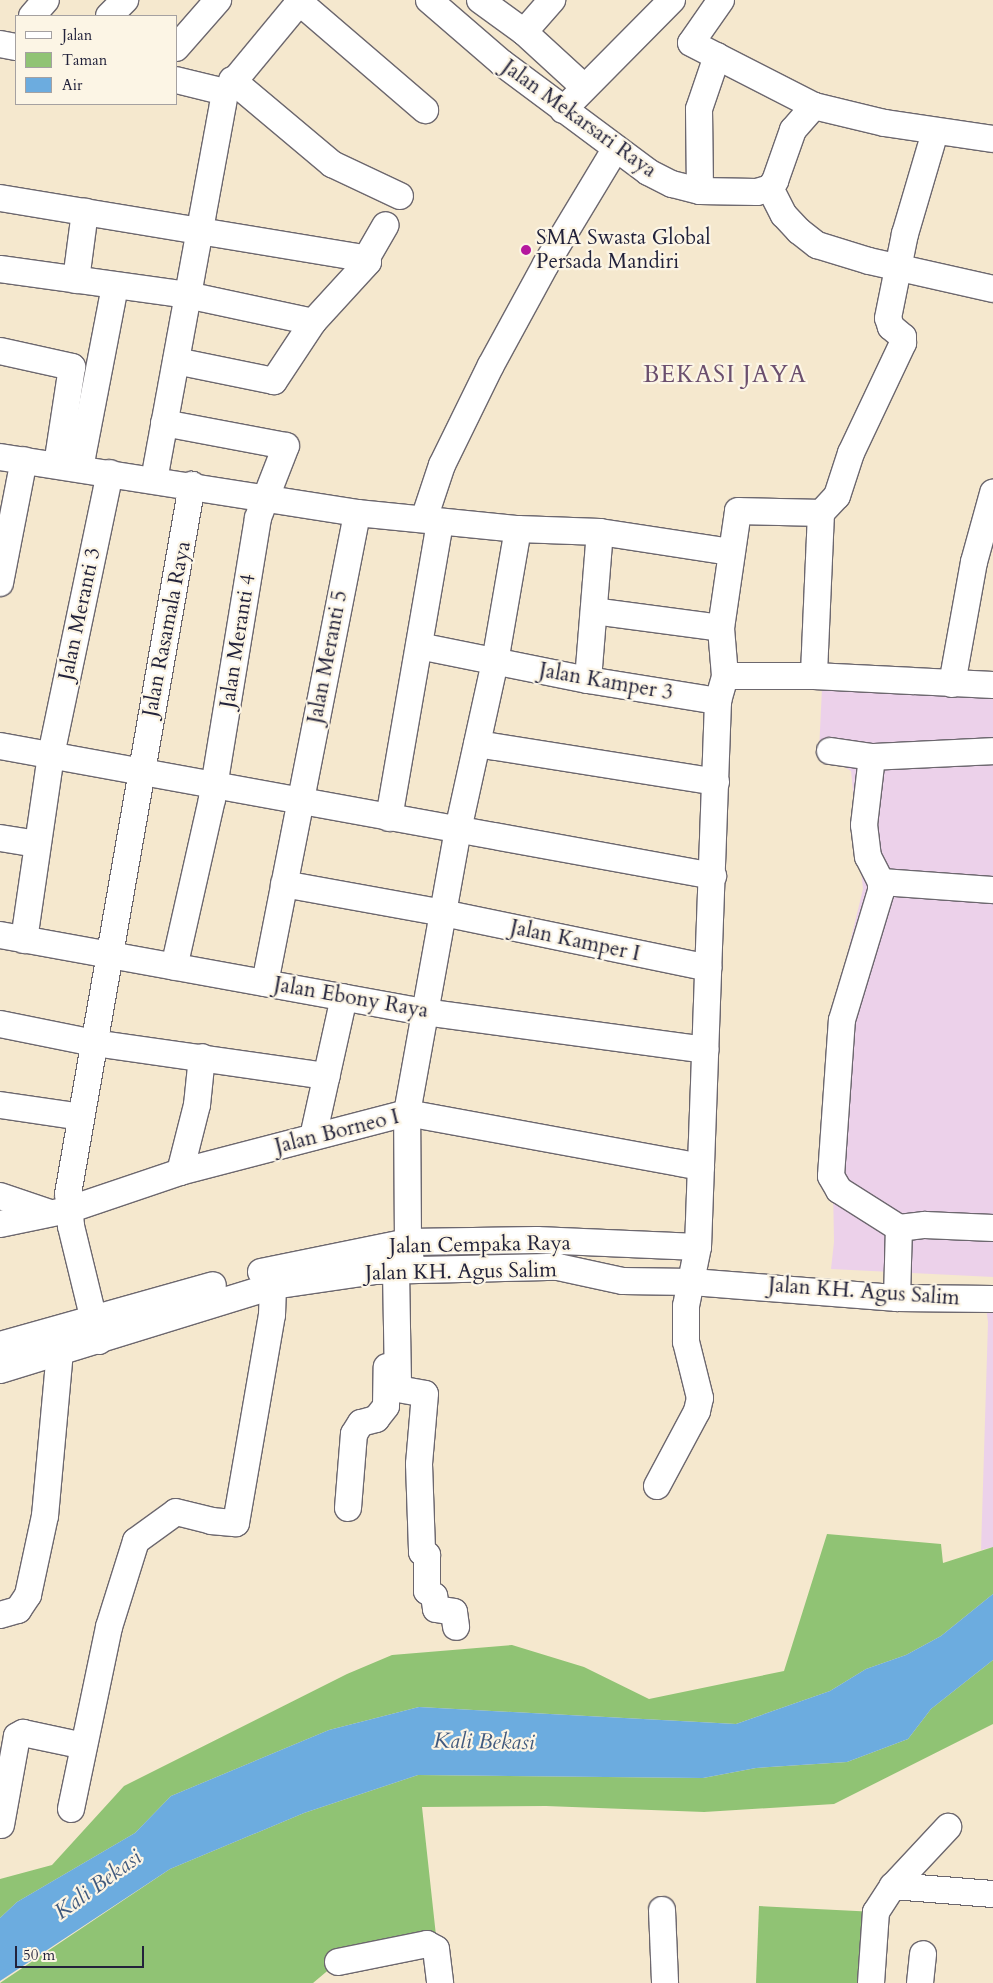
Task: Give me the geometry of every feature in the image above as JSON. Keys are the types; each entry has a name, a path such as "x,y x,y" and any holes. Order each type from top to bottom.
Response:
{"street":[{"path":"33,15 46,0"},
{"path":"110,15 125,0"},
{"path":"178,46 218,0"},
{"name":"Jalan Mekarsari Raya","path":"429,0 563,110 659,179 700,191 727,193 770,188"},
{"path":"480,0 524,32 584,87"},
{"path":"524,32 552,0"},
{"path":"563,110 672,0"},
{"path":"721,0 691,43 814,106 935,132 993,139"},
{"path":"154,480 228,86 299,1 425,110"},
{"path":"700,191 699,109 717,56"},
{"path":"178,80 228,86 332,164 400,196"},
{"path":"814,106 808,110 793,130 770,188 784,215 798,231 817,245 897,268 993,289"},
{"path":"814,676 821,513 837,496 851,453 903,343 903,337 888,322 897,268 935,132"},
{"path":"389,818 419,646 432,520 442,465 491,365 616,148"},
{"path":"0,198 366,259"},
{"path":"76,280 85,212"},
{"path":"176,361 274,381 313,322 367,265 366,259 386,225"},
{"path":"0,269 188,295 313,322"},
{"path":"69,467 115,286"},
{"path":"0,351 72,366 69,467"},
{"name":"Jalan Meranti 4","path":"164,422 286,446 264,497 214,786 174,967"},
{"path":"1,577 12,458 192,485 357,513 518,530 600,532 731,552"},
{"name":"Jalan Meranti 3","path":"12,937 37,844 51,756 110,473"},
{"name":"Jalan Rasamala Raya","path":"95,1330 59,1212 81,1117 140,772 192,485"},
{"path":"952,684 984,560 993,493"},
{"path":"657,1486 697,1411 700,1398 686,1342 686,1306 698,1246 718,701 724,676 721,628 731,552 738,511 821,513"},
{"name":"Jalan Meranti 5","path":"265,983 357,513"},
{"path":"348,1508 356,1427 376,1420 386,1406 385,1326 395,1270 408,1242 407,1113 458,830 495,662 518,530"},
{"path":"588,680 600,532"},
{"path":"594,611 721,628"},
{"name":"Jalan Kamper 3","path":"419,646 588,680 718,701"},
{"path":"724,676 814,676 993,685"},
{"path":"477,744 705,783 716,782"},
{"path":"0,746 713,876"},
{"path":"830,751 872,757 993,751"},
{"path":"872,757 864,826 868,857 881,882 876,911 858,958 842,1020 831,1176 839,1190 899,1228 925,1225 993,1228"},
{"path":"0,838 37,844"},
{"path":"881,882 993,890"},
{"name":"Jalan Kamper I","path":"284,884 443,913 708,968"},
{"name":"Jalan Ebony Raya","path":"12,937 425,1012 705,1050"},
{"path":"313,1137 344,997"},
{"path":"0,1024 94,1043 202,1056 328,1076"},
{"path":"180,1172 197,1105 202,1056"},
{"path":"0,1104 81,1117"},
{"name":"Jalan Borneo I","path":"0,1224 59,1212 180,1172 407,1113 701,1167"},
{"path":"0,1196 59,1212"},
{"path":"897,1298 899,1228"},
{"name":"Jalan Cempaka Raya","path":"95,1330 255,1273 408,1242 537,1240 698,1246"},
{"name":"Jalan KH. Agus Salim","path":"0,1370 60,1352 95,1330 181,1313 273,1286 395,1270 558,1267 624,1281 692,1282 897,1298 993,1299"},
{"path":"395,1270 398,1388 424,1394 419,1464 422,1552 427,1555 427,1591 434,1596 436,1609 454,1612 456,1627"},
{"path":"71,1809 109,1627 136,1541 176,1512 211,1521 236,1523 272,1315 273,1286"},
{"path":"0,1344 95,1330"},
{"path":"0,1615 18,1610 28,1595 45,1516 60,1352"},
{"path":"1,1825 17,1736 23,1734 84,1746"},
{"path":"872,1983 876,1912 893,1886 948,1827"},
{"path":"893,1886 993,1894"},
{"path":"662,1910 665,1983"},
{"path":"338,1962 426,1944 436,1950 440,1983"},
{"path":"920,1983 923,1954"}],"shaded area":[{"path":"822,688 993,693 993,1277 831,1269 834,1242 830,1025 863,889 851,771 819,751"},
{"path":"985,1299 993,1299 993,1547 981,1550 988,1322"}],"green space":[{"path":"827,1534 941,1544 943,1563 993,1547 993,1594 941,1636 906,1655 866,1669 830,1691 736,1724 419,1707 329,1730 171,1796 135,1833 17,1902 0,1918 0,1879 52,1865 124,1786 347,1674 392,1655 512,1645 584,1667 649,1699 784,1671"},
{"path":"993,1660 993,1724 834,1804 704,1812 546,1806 422,1807 438,1954 338,1962 313,1983 0,1983 170,1869 304,1813 418,1775 703,1778 756,1768 847,1762 908,1739 931,1709"},
{"path":"759,1906 876,1912 871,1983 756,1983"}],"water":[{"name":"Kali Bekasi","path":"993,1594 993,1660 931,1709 908,1739 847,1762 756,1768 703,1778 418,1775 304,1813 170,1869 0,1981 0,1918 17,1902 135,1833 171,1796 329,1730 419,1707 736,1724 830,1691 866,1669 906,1655 941,1636"}],"place":[{"name":"SMA Swasta Global Persada Mandiri","path":"526,250"}],"district":[{"name":"BEKASI JAYA","path":"725,375"}]}
